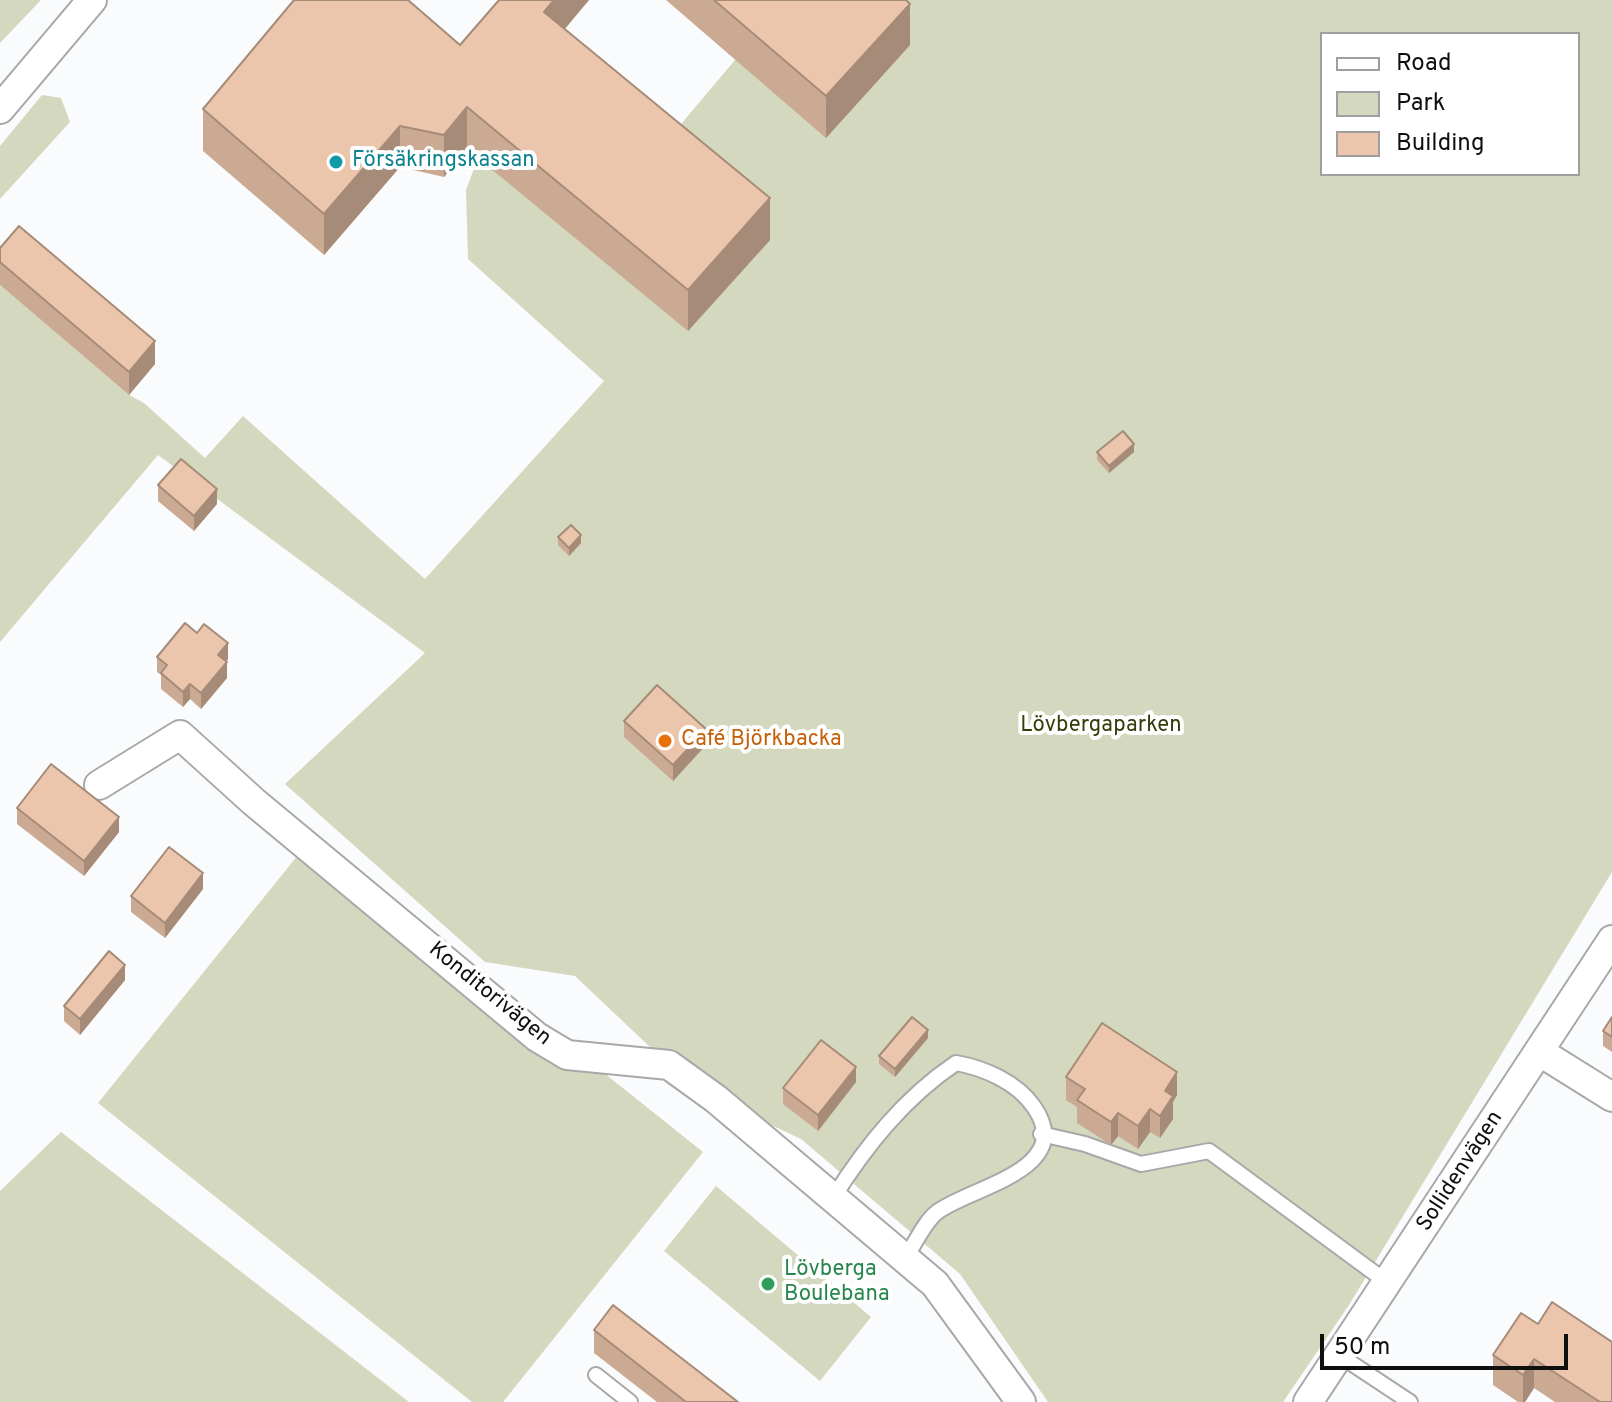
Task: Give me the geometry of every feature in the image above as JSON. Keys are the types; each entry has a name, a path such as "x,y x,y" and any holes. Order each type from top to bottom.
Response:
{"street":[{"path":"0,109 92,0"},
{"name":"Konditorivägen","path":"99,785 180,735 254,802 537,1037 567,1055 669,1065 935,1284 1021,1402"},
{"name":"Sollidenvägen","path":"1308,1402 1612,940"},
{"path":"1540,1052 1612,1097"}],"lane":[{"path":"833,1198 867,1145 929,1081 956,1063 985,1068 1031,1103 1041,1118 1041,1146 1032,1162 1018,1173 936,1213 905,1259"},
{"path":"1041,1134 1085,1144 1141,1164 1209,1151 1388,1283"},
{"path":"1339,1355 1407,1401"},
{"path":"596,1375 630,1402"}],"green space":[{"path":"0,0 41,0 0,43"},
{"name":"Lövbergaparken","path":"857,0 1612,0 1612,872 1349,1305 1283,1402 1048,1402 960,1274 801,1139 716,1099 669,1065 575,976 485,962 285,784 425,653 158,455 0,642 0,285 129,395 144,403 205,458 243,416 425,579 604,381 468,259 466,190 478,158 660,149 735,60"},
{"path":"42,95 61,98 70,122 0,199 0,146"},
{"path":"311,839 703,1152 503,1402 472,1402 98,1103"},
{"path":"61,1132 409,1402 0,1402 0,1191"},
{"name":"Lövberga Boulebana","path":"716,1186 871,1317 820,1381 664,1251"}],"building":[{"name":"Försäkringskassan","path":"294,0 408,0 460,45 499,0 554,0 544,12 770,198 688,290 467,107 444,135 400,126 324,214 203,109"},
{"path":"714,0 906,0 910,4 826,96"},
{"path":"19,226 155,341 129,372 0,262 0,248"},
{"path":"1123,431 1134,444 1109,466 1097,452"},
{"path":"181,459 217,489 194,516 158,485"},
{"path":"571,525 581,535 569,548 558,537"},
{"path":"185,623 197,633 204,624 228,643 218,655 227,662 201,693 190,684 183,692 161,673 167,665 157,657"},
{"name":"Café Björkbacka","path":"657,685 706,729 673,765 624,721"},
{"path":"51,764 119,817 84,861 17,808"},
{"path":"169,847 203,873 165,923 131,896"},
{"path":"109,951 125,965 80,1019 64,1006"},
{"path":"912,1017 928,1030 895,1069 879,1056"},
{"path":"1612,1017 1612,1037 1603,1031"},
{"path":"1102,1023 1177,1072 1165,1091 1173,1096 1160,1116 1150,1109 1138,1126 1118,1113 1111,1122 1077,1100 1085,1089 1066,1077"},
{"path":"821,1040 856,1067 818,1115 783,1088"},
{"path":"1552,1302 1612,1342 1612,1402 1600,1402 1534,1359 1523,1375 1493,1355 1521,1313 1538,1324"},
{"path":"613,1305 738,1402 686,1402 594,1330"}],"place":[{"name":"Försäkringskassan","path":"336,162"},
{"name":"Café Björkbacka","path":"665,741"},
{"name":"Lövberga Boulebana","path":"768,1284"}]}
